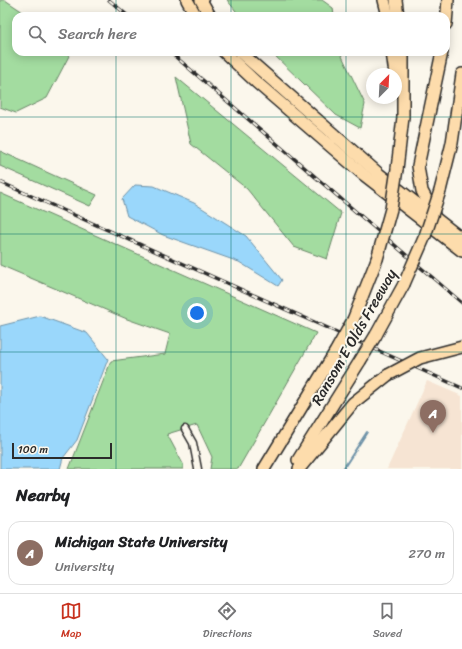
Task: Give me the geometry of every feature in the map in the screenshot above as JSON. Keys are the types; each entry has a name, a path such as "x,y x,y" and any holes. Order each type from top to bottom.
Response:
{"highway":[{"path":"187,0 194,12"},
{"path":"201,0 208,12"},
{"path":"384,0 387,12"},
{"path":"396,0 398,12"},
{"path":"447,12 448,0"},
{"path":"228,56 256,82 364,175 462,251"},
{"path":"245,56 379,174 462,239"},
{"path":"393,56 394,68"},
{"path":"397,169 403,117 403,56"},
{"path":"441,56 419,159 418,171 424,199 434,214 447,228"},
{"name":"Ransom E Olds Freeway","path":"292,469 376,335 404,284 425,236 440,192 452,142 462,74"},
{"name":"Ransom E Olds Freeway","path":"264,469 337,349 352,320 377,259 391,209 397,169 396,104"},
{"path":"299,469 353,402 388,375 420,358 462,347"}],"street":[{"path":"185,429 193,443 198,469"}],"shaded area":[{"path":"427,381 462,396 462,469 387,469"}],"green space":[{"path":"0,0 5,0 23,12 12,12 12,56 69,56 47,98 16,113 0,107"},
{"path":"227,0 322,0 333,8 334,12 237,12"},
{"path":"275,56 342,56 365,104 360,128 336,115"},
{"path":"176,77 341,213 327,259 294,247 247,189 191,144"},
{"path":"0,151 97,195 90,206 0,166"},
{"path":"0,193 316,333 238,469 210,469 212,457 197,425 167,434 183,464 183,469 69,469 111,361 165,354 170,334 127,319 0,265"}],"water":[{"path":"135,185 154,186 194,203 246,236 282,280 278,286 239,262 163,235 127,216 122,199"},
{"path":"40,316 87,333 108,359 77,440 63,458 60,469 0,469 0,326"}],"waterway":[{"path":"343,469 367,432"}],"railway":[{"path":"109,0 123,12"},
{"path":"175,56 462,303"},
{"path":"0,182 462,388"}],"place":[{"name":"Michigan State University","path":"433,433"}]}
